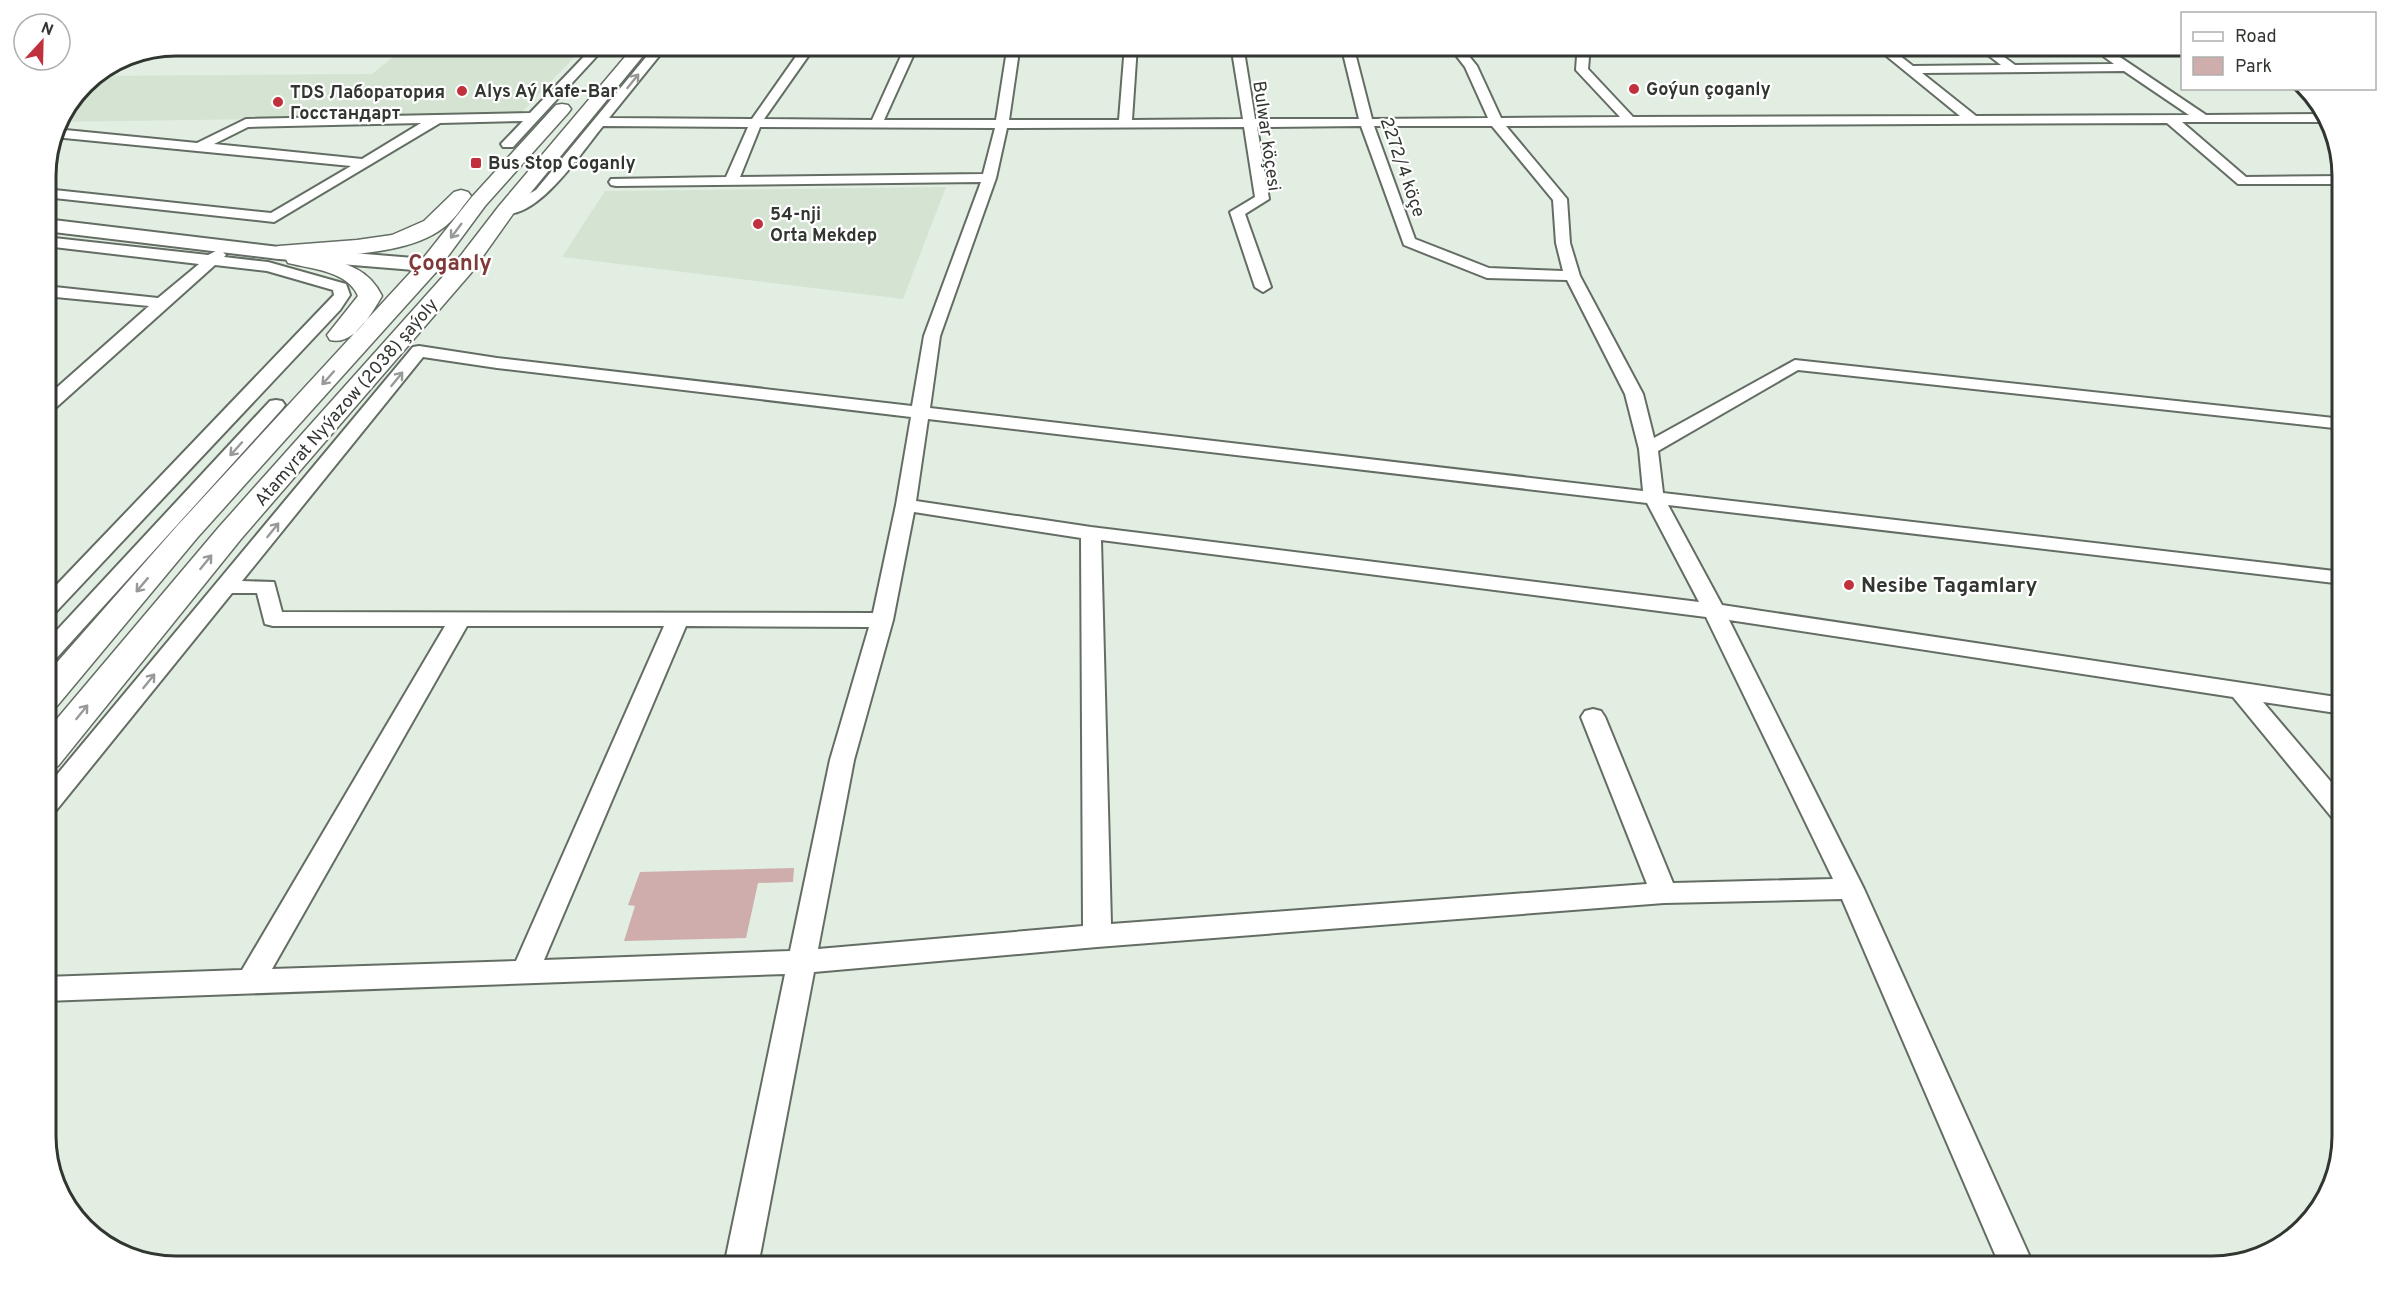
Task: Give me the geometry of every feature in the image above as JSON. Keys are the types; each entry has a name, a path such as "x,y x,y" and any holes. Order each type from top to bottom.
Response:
{"main road":[{"name":"Atamyrat Nyýazow (2038) şaýoly","path":"56,685 187,532 429,266 474,193 540,122 608,56"},
{"name":"Atamyrat Nyýazow (2038) şaýoly","path":"56,745 230,533 415,341 463,268 506,210 635,56"},
{"path":"279,253 364,245 403,238 435,225 474,193 508,144 540,122"},
{"path":"273,438 276,405 361,311 370,296 367,284 358,277 279,253"},
{"path":"323,353 380,320"}],"street":[{"path":"199,147 246,123 438,119 540,122 592,56"},
{"path":"506,210 526,203 541,193 653,56"},
{"path":"731,181 756,122 802,56"},
{"path":"876,124 907,56"},
{"path":"743,1256 842,760 882,620 906,505 932,336 990,178 1002,124 1012,56"},
{"path":"1125,123 1130,56"},
{"name":"Bulwar köçesi","path":"1239,56 1262,199 1237,212 1263,287"},
{"name":"2272/4 köçe","path":"1350,56 1366,121 1409,242 1487,273 1572,276"},
{"path":"1463,56 1471,66 1496,122 1560,199 1563,243 1572,276 1634,394 1648,449 1654,498 1714,610 1851,888 2013,1256"},
{"path":"1583,56 1582,70 1629,120"},
{"path":"1894,56 1972,119"},
{"path":"1996,56 2013,69"},
{"path":"2111,56 2202,118"},
{"path":"1912,70 2128,67"},
{"path":"600,122 1002,124 2317,117"},
{"path":"2169,118 2243,181 2332,180"},
{"path":"56,194 273,218 438,119"},
{"path":"63,134 365,163"},
{"path":"616,182 990,178"},
{"path":"56,226 279,253 463,268"},
{"path":"56,242 268,267 340,287 342,296 56,598"},
{"path":"56,398 162,303 229,247"},
{"path":"56,292 162,303"},
{"path":"56,794 225,587 415,341 498,363 2332,577"},
{"path":"1648,449 1795,364 2332,423"},
{"path":"56,645 276,405"},
{"path":"906,505 1091,533 1714,610 2332,704"},
{"path":"1091,533 1097,936"},
{"path":"225,587 266,587 273,619 882,620"},
{"path":"525,972 678,620"},
{"path":"251,981 460,621"},
{"path":"56,623 75,624"},
{"path":"2241,691 2332,800"},
{"path":"1593,717 1664,893"},
{"path":"56,990 802,962 1097,936 1664,893 1851,888"}],"shaded area":[{"path":"394,56 575,56 519,115 68,122 85,96 109,76 372,74"},
{"name":"54-nji Orta Mekdep","path":"946,187 903,299 562,257 605,191"}],"green space":[{"path":"794,868 793,882 758,883 746,938 624,941 635,906 628,905 640,872"}],"place":[{"name":"Goýun çoganly","path":"1634,89"},
{"name":"Alys Aý Kafe-Bar","path":"462,91"},
{"name":"TDS Лаборатория Госстандарт","path":"278,102"},
{"name":"Bus Stop Coganly","path":"476,163"},
{"name":"54-nji Orta Mekdep","path":"758,224"},
{"name":"Nesibe Tagamlary","path":"1849,585"}],"district":[{"name":"Çoganly","path":"450,262"}]}
